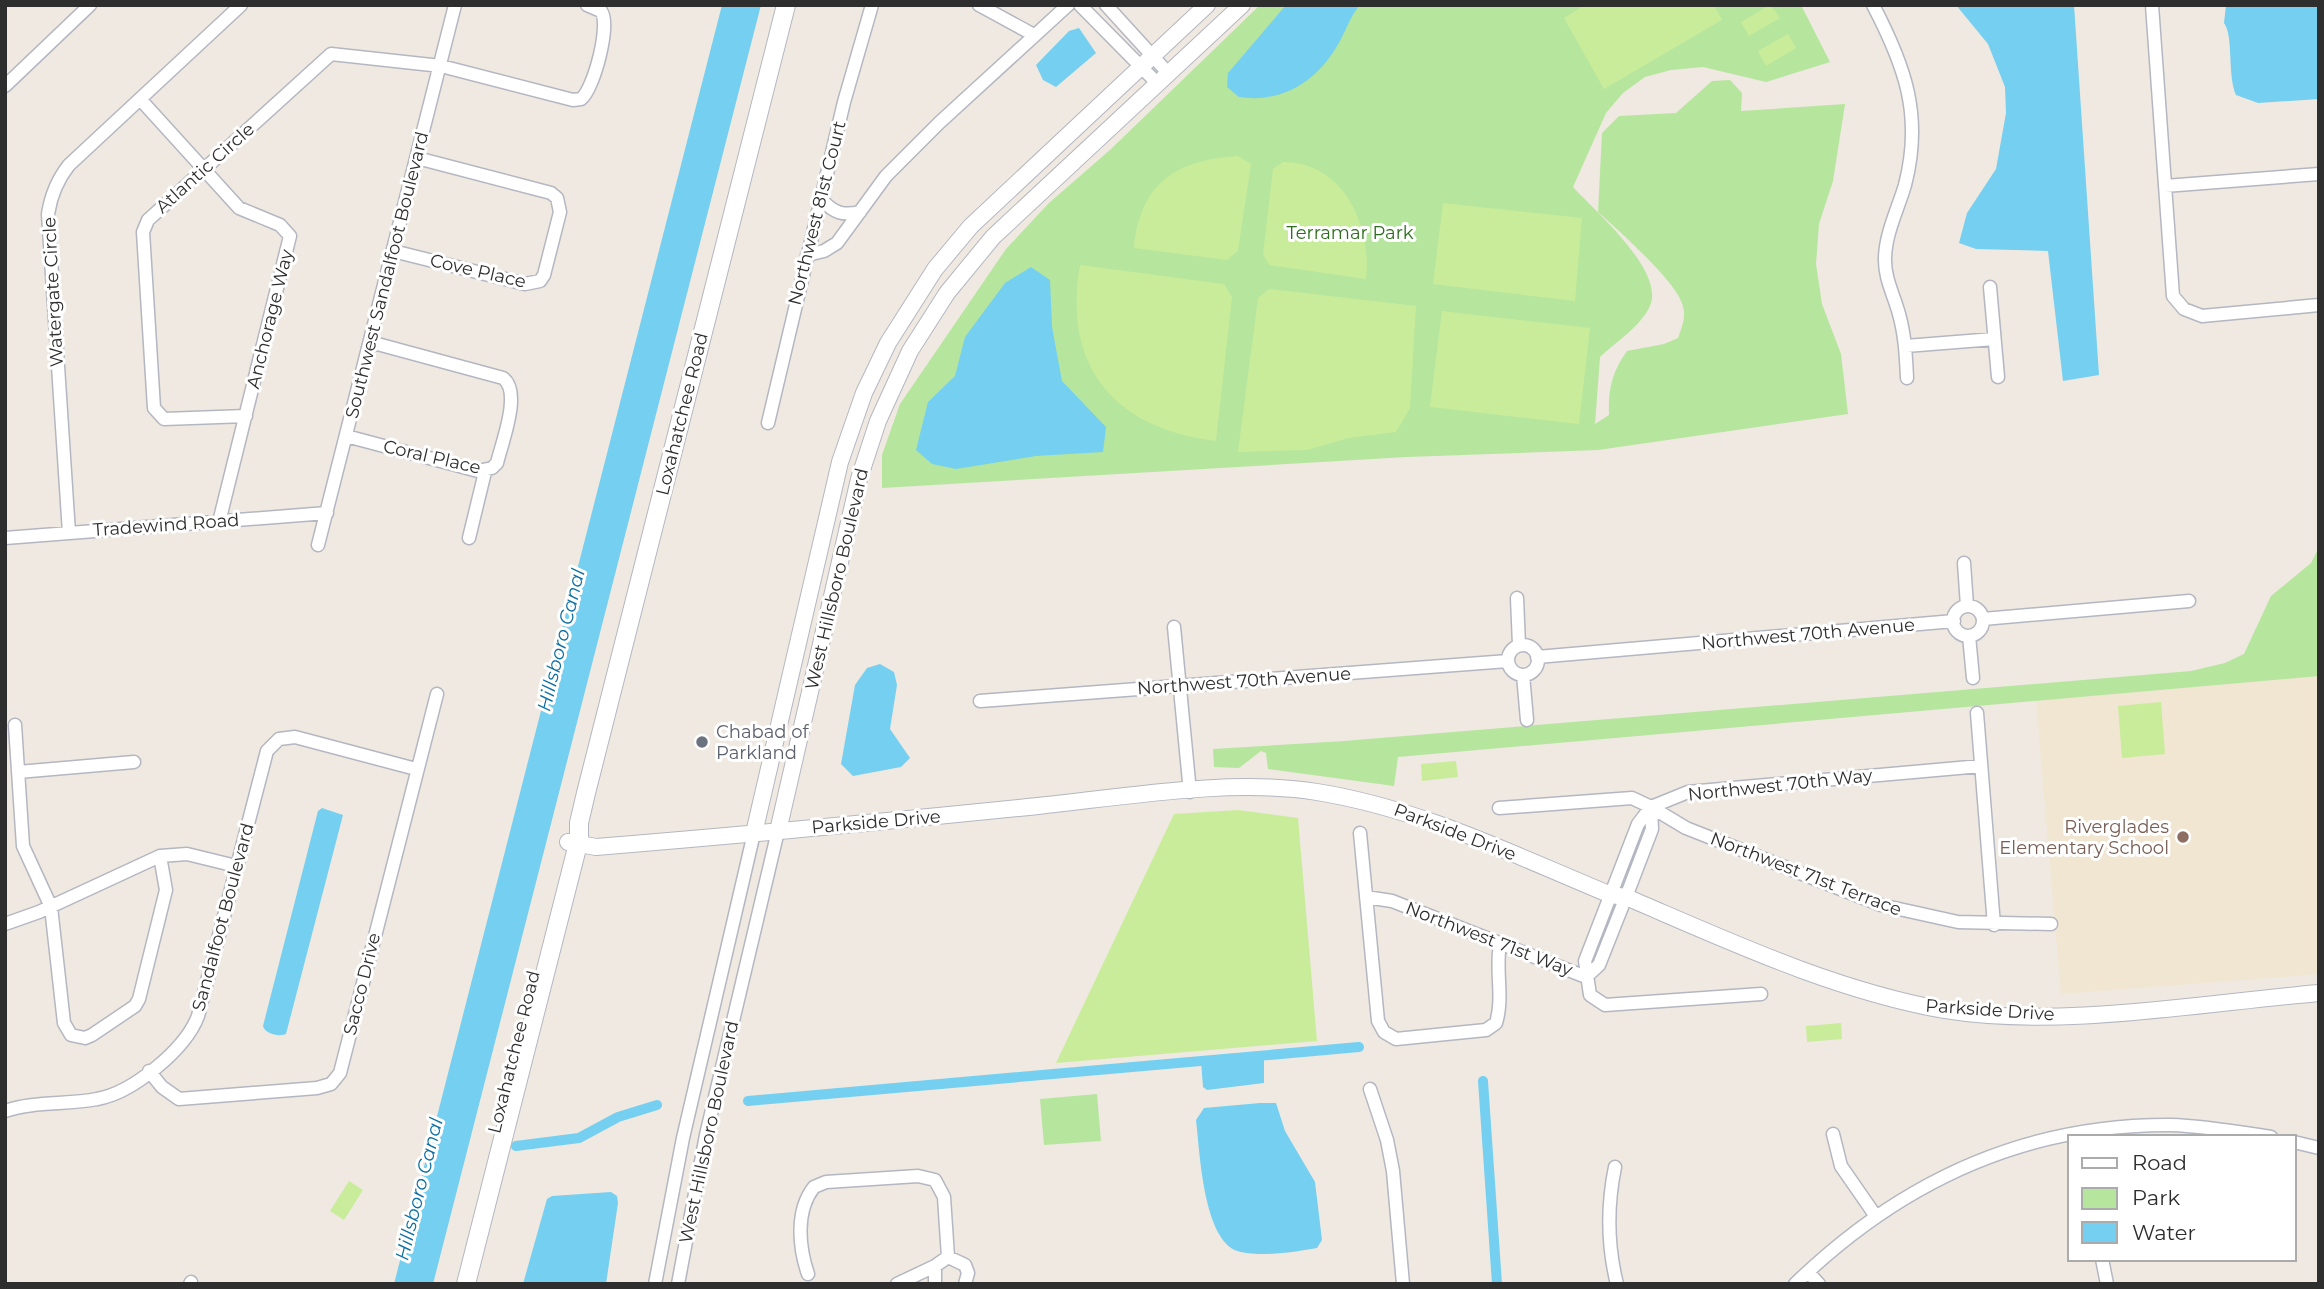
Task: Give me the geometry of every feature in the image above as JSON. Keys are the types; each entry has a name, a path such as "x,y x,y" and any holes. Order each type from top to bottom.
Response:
{"main road":[{"name":"Loxahatchee Road","path":"454,1284 579,823 786,5"},
{"name":"Loxahatchee Road","path":"466,1284 573,844"}],"street":[{"path":"5,86 90,5"},
{"name":"Watergate Circle","path":"69,533 48,214 50,199 62,174 242,5"},
{"name":"Southwest Sandalfoot Boulevard","path":"318,545 455,5"},
{"name":"Atlantic Circle","path":"246,416 164,419 154,408 144,232 148,220 331,54 441,66 573,100 580,99 590,88 606,24 601,11 587,5"},
{"name":"Northwest 81st Court","path":"768,423 844,102 872,5"},
{"path":"979,5 1034,35"},
{"path":"807,255 824,251 837,243 886,176 1068,5"},
{"path":"1080,5 1162,78"},
{"path":"1106,5 1147,62"},
{"name":"West Hillsboro Boulevard","path":"655,1284 682,1138 836,477 854,419 879,361 915,298 959,239 996,201 1207,5"},
{"name":"West Hillsboro Boulevard","path":"678,1284 706,1135 859,479 878,421 901,369 939,304 983,247 1242,5"},
{"path":"1873,5 1899,57 1910,96 1911,156 1885,258 1886,276 1899,313 1906,346 1907,378"},
{"path":"2152,5 2173,296 2185,309 2202,316 2319,305"},
{"name":"Anchorage Way","path":"140,99 239,208 280,225 290,236 219,522"},
{"name":"Cove Place","path":"393,251 533,284 544,275 560,204 551,193 417,158"},
{"path":"2165,186 2319,174"},
{"path":"822,200 833,211 847,215 860,212"},
{"path":"1990,287 1998,377"},
{"path":"1906,346 1994,339"},
{"name":"Coral Place","path":"346,436 485,471 497,463 513,396 509,383 503,378 370,342"},
{"path":"469,538 485,471"},
{"name":"Tradewind Road","path":"5,538 327,513"},
{"path":"1964,563 1967,606"},
{"path":"1517,598 1520,645"},
{"path":"1983,619 2189,601"},
{"path":"1967,606 1976,608 1983,619 1980,631 1969,636 1958,632 1954,621 1957,611 1967,606"},
{"name":"Northwest 70th Avenue","path":"1537,657 1954,621"},
{"path":"1174,627 1190,792"},
{"path":"1969,636 1973,678"},
{"path":"1520,645 1533,649 1537,657 1536,667 1523,675"},
{"path":"1520,645 1510,653 1508,661 1511,669 1523,675"},
{"name":"Northwest 70th Avenue","path":"980,701 1508,661"},
{"path":"1523,675 1527,720"},
{"name":"Sacco Drive","path":"149,1071 162,1087 179,1099 317,1088 331,1084 340,1073 437,694"},
{"path":"1977,712 1994,925"},
{"path":"15,724 23,846 51,907 64,1023 66,1030 77,1038 92,1035 135,1006 139,999 166,890 160,856"},
{"name":"Sandalfoot Boulevard","path":"5,1111 97,1100 122,1089 178,1051 192,1031 267,751 279,739 295,737 416,769"},
{"path":"18,772 134,762"},
{"name":"Northwest 70th Way","path":"1651,807 1688,792 1981,766"},
{"name":"Parkside Drive","path":"573,844 596,847 1190,792 1282,788 1366,801 1418,815 1847,987 1947,1010 2016,1015 2080,1015 2319,993"},
{"path":"1499,808 1632,798 1651,807"},
{"path":"1586,977 1599,965 1603,956 1633,838 1651,807"},
{"path":"1586,977 1585,961 1589,950 1652,830 1651,807"},
{"name":"Northwest 71st Terrace","path":"1651,807 1686,828 1881,905 1920,915 1994,925 2051,924"},
{"path":"1360,833 1378,1021 1384,1032 1396,1039 1486,1031 1496,1023 1501,1008 1497,963 1500,944"},
{"path":"1633,838 1646,844"},
{"path":"5,924 51,907 160,856 187,854 236,866"},
{"name":"Northwest 71st Way","path":"1366,897 1392,901 1586,977 1590,995 1605,1006 1761,994"},
{"path":"1589,950 1603,956"},
{"path":"1370,1089 1387,1140 1393,1171 1403,1284"},
{"path":"2080,1135 2171,1125 2254,1135"},
{"path":"1833,1134 1841,1166 1875,1215"},
{"path":"1795,1284 1835,1245 1875,1215 1941,1177 1984,1158 2068,1138"},
{"path":"2296,1142 2319,1148"},
{"path":"1615,1167 1608,1215 1617,1284"},
{"path":"808,1275 800,1244 807,1200 814,1187 826,1182 918,1176 935,1180 944,1197 948,1257"},
{"path":"897,1284 948,1257"},
{"path":"948,1257 965,1265 968,1273 965,1284"},
{"path":"2102,1261 2106,1284"},
{"path":"935,1266 935,1284"},
{"path":"1808,1272 1819,1284"}],"shaded area":[{"name":"Riverglades Elementary School","path":"2319,676 2319,974 2061,994 2036,701"}],"green space":[{"name":"Terramar Park","path":"1260,5 1801,5 1830,62 1766,82 1703,67 1671,70 1645,77 1623,93 1606,113 1573,187 1626,243 1648,276 1652,292 1650,306 1641,320 1600,357 1595,424 1609,415 1612,381 1627,351 1664,344 1678,338 1684,315 1681,301 1667,280 1598,212 1602,133 1619,116 1676,113 1712,81 1730,80 1742,93 1741,111 1845,104 1833,181 1819,224 1816,264 1822,304 1841,354 1848,414 1598,450 1407,457 882,488 882,455 900,404 1006,249 1049,203 1111,149"},
{"path":"1585,5 1714,5 1722,20 1604,89 1564,18"},
{"path":"1770,5 1780,18 1749,36 1741,22"},
{"path":"1788,34 1796,48 1766,66 1758,51"},
{"path":"1238,156 1251,164 1238,251 1227,260 1134,248 1144,207 1153,191 1165,179 1196,163"},
{"path":"1283,162 1304,165 1323,173 1338,185 1350,201 1364,238 1366,279 1269,265 1263,254 1273,169"},
{"path":"1443,203 1582,218 1575,301 1433,284"},
{"path":"1080,265 1224,284 1232,297 1216,441 1180,434 1150,423 1124,407 1103,387 1088,362 1079,334 1077,301"},
{"path":"1269,289 1416,306 1410,408 1396,432 1349,438 1307,450 1238,452 1258,298"},
{"path":"1442,311 1590,328 1579,424 1430,407"},
{"path":"2319,547 2319,676 1398,757 1394,786 1268,769 1266,753 1261,751 1239,768 1214,767 1213,749 1344,741 2191,671 2225,663 2244,654 2271,596 2311,563"},
{"path":"2161,702 2165,754 2122,758 2118,706"},
{"path":"1456,761 1458,777 1422,781 1421,764"},
{"path":"1238,810 1298,818 1317,1041 1056,1063 1174,814"},
{"path":"1841,1023 1842,1039 1807,1042 1806,1026"},
{"path":"1097,1094 1101,1141 1044,1145 1040,1099"},
{"path":"349,1181 363,1190 344,1220 330,1211"}],"water":[{"name":"Hillsboro Canal","path":"722,5 761,5 433,1284 394,1284"},
{"path":"1286,5 1360,5 1333,53 1312,76 1286,92 1256,98 1239,97 1227,87 1228,73"},
{"path":"1956,5 2074,5 2099,375 2063,381 2048,251 1976,249 1959,243 1967,213 1996,169 2006,113 2005,87 1988,44"},
{"path":"2226,5 2319,5 2319,99 2258,103 2236,95 2229,37 2224,23"},
{"path":"1079,28 1096,53 1056,87 1043,80 1036,65 1069,31"},
{"path":"1031,267 1050,280 1052,327 1062,381 1106,427 1103,452 1036,456 956,469 932,464 916,450 928,402 955,376 965,337 1005,283"},
{"path":"880,664 894,672 897,685 890,729 910,758 901,767 853,776 841,764 855,685 867,668"},
{"path":"322,808 343,815 286,1034 276,1035 266,1031 263,1026 318,811"},
{"path":"1264,1055 1264,1083 1207,1090 1203,1087 1201,1061"},
{"path":"1276,1103 1285,1131 1315,1182 1322,1240 1317,1248 1269,1254 1241,1252 1228,1246 1218,1233 1211,1216 1202,1174 1196,1120 1204,1108"},
{"path":"611,1192 617,1196 618,1203 606,1284 523,1284 547,1199 552,1196"}],"waterway":[{"path":"748,1101 1359,1047"},
{"path":"1483,1081 1497,1284"},
{"path":"516,1146 579,1138 618,1117 657,1105"}],"place":[{"name":"Chabad of Parkland","path":"702,742"},
{"name":"Riverglades Elementary School","path":"2183,837"}]}
